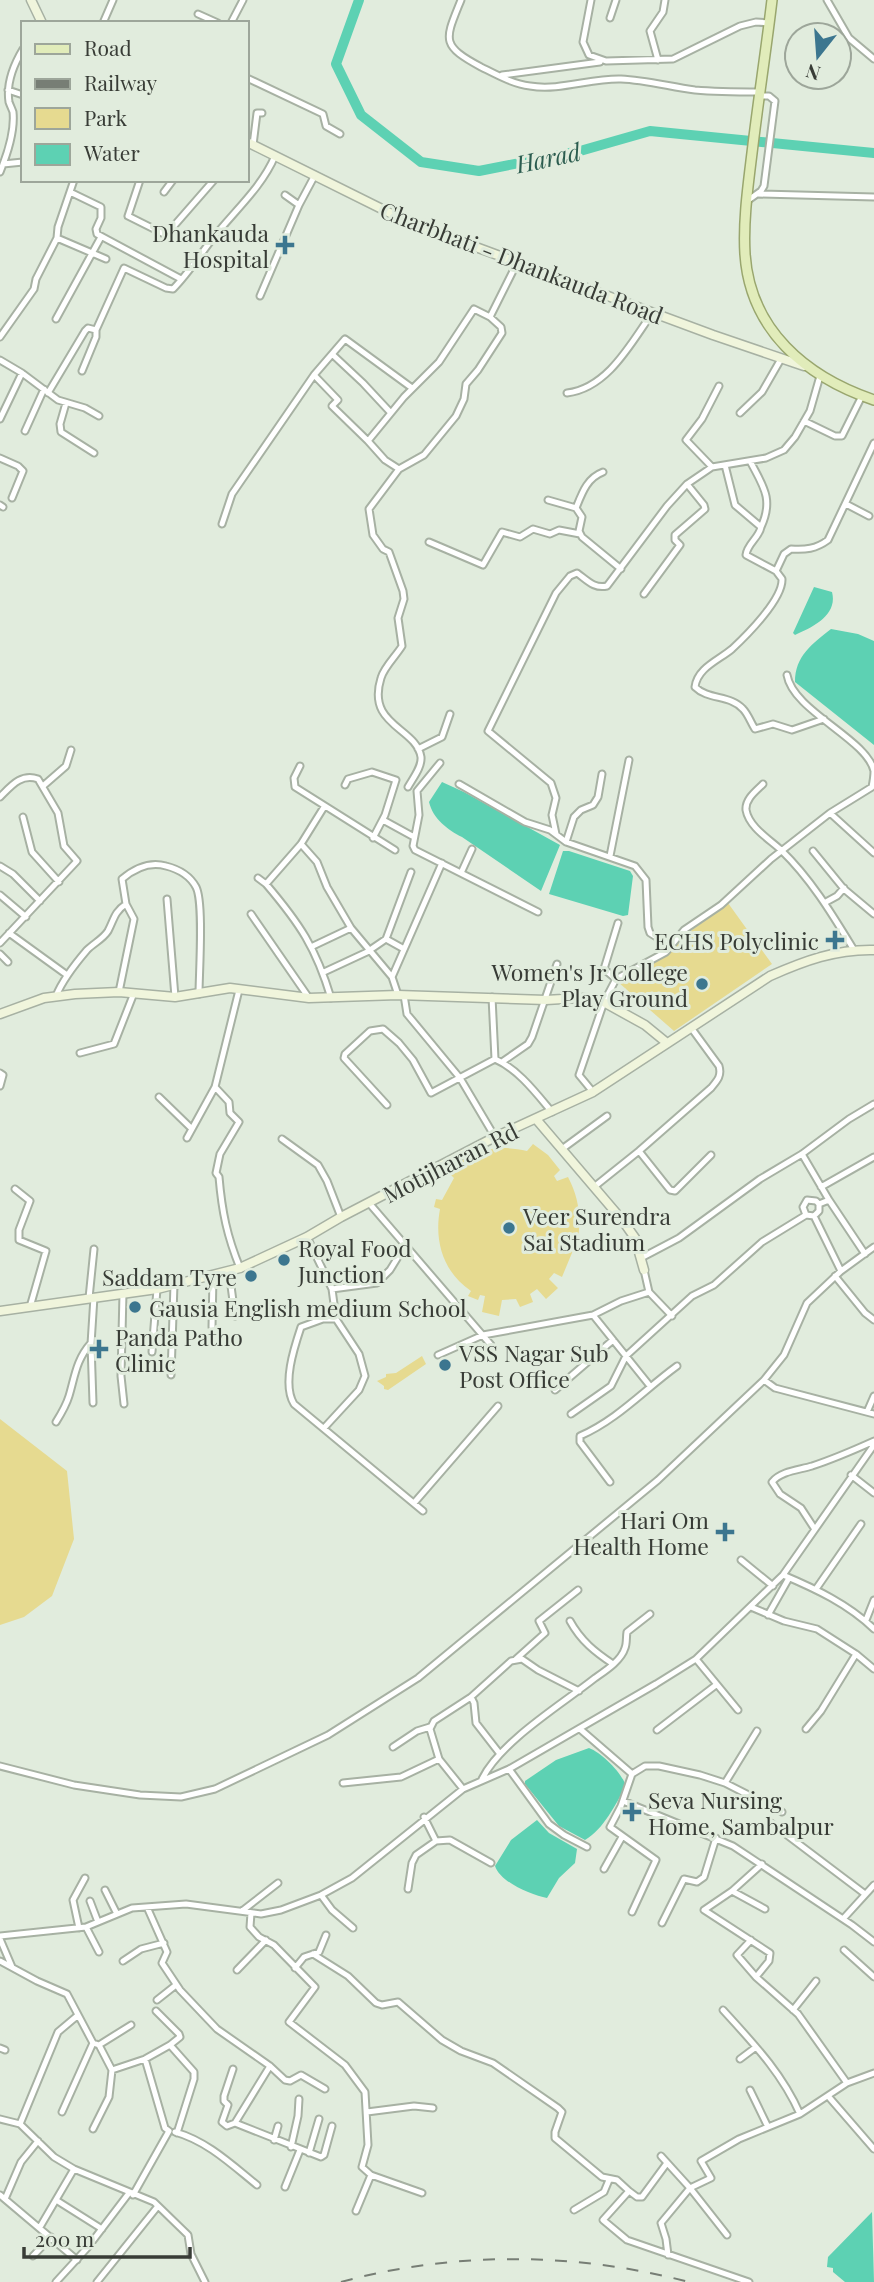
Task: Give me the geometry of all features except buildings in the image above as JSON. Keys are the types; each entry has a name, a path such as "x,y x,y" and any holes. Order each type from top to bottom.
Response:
{"main road":[{"path":"772,0 747,201 745,254 755,299 766,323 804,366 867,397"}],"street":[{"path":"31,0 40,21"},
{"path":"104,21 112,0"},
{"path":"232,21 243,0"},
{"path":"461,0 452,22 449,43 463,57 499,76 533,87 622,79 695,90 769,96 775,101 764,186 747,201"},
{"path":"591,0 583,42 589,55 606,61"},
{"path":"610,18 616,0"},
{"path":"658,60 650,32 663,12 665,0"},
{"path":"827,0 849,38 874,59"},
{"path":"198,14 214,21"},
{"path":"499,76 606,61 673,59 740,26 756,22 769,23"},
{"path":"0,172 11,136 13,112 9,103 9,90 16,60 21,52"},
{"path":"248,78 323,114 326,126 340,134"},
{"path":"9,90 21,94"},
{"path":"0,106 9,103"},
{"path":"250,144 257,113 262,113"},
{"name":"Charbhati - Dhankauda Road","path":"250,144 390,213 517,263 804,366"},
{"path":"82,371 96,337 96,330 124,268 169,289 175,287 262,180 275,156"},
{"path":"3,164 21,162"},
{"path":"260,296 299,205 315,175"},
{"path":"0,337 34,289 36,279 57,237 73,182"},
{"path":"139,182 128,216 166,235 212,182"},
{"path":"164,192 172,182"},
{"path":"70,192 101,207 101,218 96,232 101,237 181,279"},
{"path":"758,194 874,197"},
{"path":"285,195 299,205"},
{"path":"57,237 106,259"},
{"path":"56,319 101,237"},
{"path":"490,317 517,263"},
{"path":"368,441 390,412 439,362 474,309 490,317 501,327 502,333 466,384 464,399 456,416 424,455 399,469 369,509 373,535 390,555 404,599 398,618 402,646 383,672 378,694 385,717 418,749 421,758 408,787"},
{"path":"567,393 589,388 608,371 653,312"},
{"path":"25,430 46,391 85,331 88,328 96,330"},
{"path":"222,524 232,494 314,375 345,339 412,388"},
{"path":"332,354 390,412"},
{"path":"740,413 762,393 781,359"},
{"path":"0,360 66,403 85,408 99,416"},
{"path":"0,419 22,373"},
{"path":"314,375 338,400 332,406 385,460 399,469"},
{"path":"556,834 552,814 556,798 551,783 488,731 556,593 570,576 577,573 592,585 601,588 607,586 672,500 687,484 712,467 766,458 784,450 810,411 820,376"},
{"path":"712,467 686,440 702,419 719,386"},
{"path":"804,421 835,436 842,436 867,397"},
{"path":"66,403 60,424 61,432 94,453"},
{"path":"776,571 788,550 819,547 828,540 874,443"},
{"path":"0,458 23,471 12,498"},
{"path":"750,461 768,500 767,514 760,533 746,549 746,555 776,571 782,579 781,591 754,626 700,674 695,687 705,695 728,700 743,708 755,729 773,724 792,730 824,719"},
{"path":"725,465 735,505 761,527"},
{"path":"576,508 588,481 603,472"},
{"path":"644,594 679,546 675,535 705,509 687,484"},
{"path":"548,500 576,508 582,517 580,534"},
{"path":"846,504 869,516"},
{"path":"429,542 484,565 502,532 520,537 533,529 551,534 559,530 580,534 621,569"},
{"path":"593,1092 579,1075 604,1002 616,979 666,951 684,930 721,905 782,851 830,813 873,786 873,769 868,761 793,691 787,675"},
{"path":"418,749 442,737 450,714"},
{"path":"43,786 66,766 71,758 71,750"},
{"path":"610,856 629,760"},
{"path":"440,763 417,791 419,815 414,837 415,850 538,912"},
{"path":"300,765 294,778 295,787 395,850"},
{"path":"345,785 348,779 372,772 417,791"},
{"path":"566,842 577,813 593,805 598,797 602,774"},
{"path":"0,797 22,778 34,777 43,786 58,813 61,839 77,861 0,943"},
{"path":"373,838 383,820 396,780"},
{"path":"763,784 748,800 747,812 750,821 802,872 825,902 854,950"},
{"path":"459,785 513,816 550,830 566,842 635,866 646,880 650,933 671,946"},
{"path":"266,884 301,844 324,807"},
{"path":"830,813 874,853"},
{"path":"23,817 32,852 59,882"},
{"path":"383,820 414,837"},
{"path":"301,844 317,862 327,887 351,928 392,977 407,1013 460,1078 495,1137"},
{"path":"461,873 472,849"},
{"path":"813,850 844,888 874,914"},
{"path":"119,992 134,919 126,904 122,879 130,872 150,863 174,868 188,876 198,890 199,995"},
{"path":"392,977 442,863"},
{"path":"0,866 13,874 40,901"},
{"path":"324,972 368,951 386,939 411,872"},
{"path":"258,878 297,919 313,946 331,998"},
{"path":"825,902 844,888"},
{"path":"0,895 26,917"},
{"path":"167,899 175,997"},
{"path":"56,996 67,975 89,948 107,932 112,918 126,904"},
{"path":"251,914 309,998"},
{"path":"616,979 604,969 618,923"},
{"path":"313,946 351,928"},
{"path":"9,933 67,975"},
{"path":"386,939 404,949"},
{"name":"Motijharan Rd","path":"0,1311 157,1289 240,1268 307,1237 495,1137 593,1092 770,976 795,965 842,951 874,950"},
{"path":"0,954 8,962"},
{"path":"502,1062 528,1044 557,964"},
{"path":"0,1014 56,996 119,992 175,997 230,988 309,998 401,995 546,1000 579,998 604,1002 645,1024 667,1043"},
{"path":"187,1138 215,1087 239,989"},
{"path":"80,1053 114,1044 134,993"},
{"path":"492,997 495,1059"},
{"path":"387,1105 344,1058 370,1031 383,1029 399,1043 421,1074 428,1091 434,1093 495,1059"},
{"path":"594,1187 639,1151 718,1080 719,1066 692,1029"},
{"path":"495,1059 527,1084 552,1112"},
{"path":"0,1073 3,1075 0,1086"},
{"path":"215,1087 229,1102 230,1113 239,1122 220,1154 216,1173 219,1177 227,1235 240,1268"},
{"path":"159,1097 192,1129"},
{"path":"641,1258 679,1238 760,1179 802,1154 874,1104"},
{"path":"562,1149 607,1116"},
{"path":"536,1119 635,1238 649,1292 672,1315"},
{"path":"282,1139 318,1165 341,1217"},
{"path":"639,1151 670,1190 675,1191 711,1155"},
{"path":"802,1154 864,1254"},
{"path":"821,1187 874,1157"},
{"path":"15,1189 30,1200 19,1230 19,1240 46,1251 30,1307"},
{"path":"806,1215 803,1212 804,1203 812,1199 819,1204"},
{"path":"819,1204 829,1200"},
{"path":"369,1203 491,1345"},
{"path":"814,1216 819,1211 819,1204"},
{"path":"571,1414 611,1386 626,1356 692,1296 714,1285 762,1242 806,1215 814,1216"},
{"path":"814,1216 841,1271"},
{"path":"307,1237 332,1289 337,1320 359,1354 365,1376 359,1390 324,1429"},
{"path":"332,1289 377,1283 390,1270 406,1244"},
{"path":"0,1766 74,1785 140,1795 181,1797 215,1789 328,1735 418,1678 658,1480 764,1380 784,1355 807,1303 835,1276 874,1247"},
{"path":"93,1404 91,1298 94,1249"},
{"path":"229,1271 235,1316"},
{"path":"212,1328 213,1276"},
{"path":"835,1276 874,1320"},
{"path":"171,1375 174,1284"},
{"path":"152,1352 157,1289"},
{"path":"438,1355 483,1335 593,1315 621,1301 649,1292"},
{"path":"123,1293 121,1376 124,1404"},
{"path":"593,1315 650,1385"},
{"path":"337,1320 323,1319 301,1327 292,1363 290,1398 423,1511"},
{"path":"555,1390 614,1340"},
{"path":"56,1422 68,1400 76,1365 91,1343"},
{"path":"611,1482 580,1442 580,1436 625,1410 650,1385 677,1366"},
{"path":"764,1380 775,1388 874,1414"},
{"path":"867,1412 874,1396"},
{"path":"414,1503 498,1406"},
{"path":"768,1615 786,1576 814,1528 874,1443"},
{"path":"814,1528 801,1508 773,1486 774,1478 874,1443"},
{"path":"851,1475 874,1493"},
{"path":"816,1589 862,1524"},
{"path":"741,1560 773,1586"},
{"path":"786,1576 816,1589 866,1620 874,1629"},
{"path":"12,1967 0,1938 86,1927 132,1908 186,1904 251,1913 281,1910 321,1895 352,1878 424,1817 463,1789 509,1769 696,1659 786,1576"},
{"path":"516,1659 545,1633 539,1620 578,1590"},
{"path":"866,1620 874,1600"},
{"path":"751,1607 768,1615 817,1629 874,1669"},
{"path":"482,1779 500,1754 613,1664 625,1649 627,1632 650,1614"},
{"path":"570,1622 592,1650 613,1664"},
{"path":"806,1729 821,1711 856,1654"},
{"path":"393,1747 417,1731 430,1727 434,1721 471,1697 510,1661 516,1659 522,1659 579,1691"},
{"path":"696,1659 738,1710"},
{"path":"657,1730 716,1685"},
{"path":"471,1697 476,1723 500,1754"},
{"path":"430,1727 439,1759 463,1789"},
{"path":"580,1729 632,1774"},
{"path":"725,1783 757,1731"},
{"path":"343,1783 401,1777 439,1759"},
{"path":"632,1912 656,1860 610,1827 632,1774 646,1766 659,1766 725,1783 782,1812"},
{"path":"509,1769 549,1824 587,1847"},
{"path":"623,1801 716,1838 752,1858 874,1942"},
{"path":"424,1817 436,1841"},
{"path":"771,1823 864,1894"},
{"path":"604,1869 622,1837"},
{"path":"662,1923 681,1882 686,1879 698,1882 704,1877 716,1838"},
{"path":"408,1889 416,1855 436,1841 450,1840 491,1863"},
{"path":"756,1977 771,1957 770,1953 704,1910 732,1891 761,1864"},
{"path":"79,1928 72,1900 85,1878"},
{"path":"242,1911 278,1883"},
{"path":"843,1919 874,1885"},
{"path":"105,1890 117,1914"},
{"path":"732,1891 765,1909"},
{"path":"321,1895 332,1910 353,1928"},
{"path":"90,1900 97,1922"},
{"path":"147,1907 167,1952 162,1963 176,1984 217,2029 288,2081 301,2074 326,2089"},
{"path":"251,1913 250,1927 259,1937 274,1945 315,1987 289,2022 345,2065 365,2092 368,2145 362,2167 371,2175 422,2193"},
{"path":"86,1927 99,1952"},
{"path":"295,1968 304,1957 321,1949 326,1935"},
{"path":"237,1970 266,1940"},
{"path":"751,1940 737,1955 756,1977 799,2014 848,2083"},
{"path":"123,1961 141,1948 164,1943"},
{"path":"844,1950 874,1977"},
{"path":"313,1954 348,1976 376,2003 382,2005 398,2002 442,2040 461,2051 493,2063 558,2108 561,2115 555,2138 609,2180 617,2180 637,2197 642,2197 667,2163"},
{"path":"0,1961 67,1994 77,2016 112,2070 108,2097 93,2129"},
{"path":"793,2010 816,1981"},
{"path":"157,2000 176,1984"},
{"path":"723,2010 789,2090 800,2115"},
{"path":"112,2070 145,2059 180,2038 156,2011"},
{"path":"20,2124 58,2032 77,2016"},
{"path":"62,2112 96,2044 131,2025"},
{"path":"170,2045 194,2072 177,2133"},
{"path":"740,2059 756,2047"},
{"path":"145,2059 166,2128 222,2155 257,2185"},
{"path":"233,2069 224,2096 228,2105 222,2122 227,2126 235,2123 270,2066"},
{"path":"668,2255 661,2223 690,2188 711,2178 701,2161 739,2138 800,2115 848,2083 874,2073"},
{"path":"750,2090 768,2127"},
{"path":"828,2096 874,2150"},
{"path":"291,2147 299,2099"},
{"path":"368,2112 414,2106 433,2108"},
{"path":"0,2119 20,2124 54,2157 74,2169 149,2199 158,2206 188,2235 191,2254 205,2282"},
{"path":"309,2153 319,2119"},
{"path":"235,2123 320,2157 324,2155 332,2126"},
{"path":"274,2140 278,2126"},
{"path":"56,2282 131,2194 169,2131"},
{"path":"38,2141 21,2162 3,2197 76,2260"},
{"path":"285,2187 300,2150"},
{"path":"661,2156 727,2235"},
{"path":"40,2227 74,2169"},
{"path":"356,2211 371,2175"},
{"path":"574,2210 604,2192 609,2180"},
{"path":"629,2190 603,2220 626,2240 750,2282"},
{"path":"56,2200 102,2229"},
{"path":"108,2282 99,2280 158,2206"},
{"path":"33,2256 51,2237"}],"green space":[{"path":"728,903 772,964 674,1031 618,982 667,955 688,933"},
{"name":"Veer Surendra Sai Stadium","path":"533,1144 548,1155 560,1170 554,1176 557,1181 568,1177 572,1185 578,1207 578,1240 566,1238 565,1244 574,1248 562,1277 554,1273 549,1279 558,1288 546,1299 537,1289 530,1294 533,1302 520,1307 516,1299 502,1300 499,1316 482,1312 485,1296 480,1295 478,1300 468,1296 471,1291 447,1265 438,1233 440,1209 434,1207 436,1199 442,1200 454,1178 449,1173 466,1155 472,1159 484,1151 498,1148 527,1151"},
{"path":"422,1356 426,1364 388,1390 377,1381 386,1377 386,1374 396,1373"},
{"path":"0,1419 67,1471 74,1539 52,1596 24,1617 0,1625"}],"water":[{"path":"814,587 832,592 831,607 828,614 816,624 795,635 793,633"},
{"path":"831,629 858,634 874,641 874,745 795,682 801,658"},
{"path":"442,782 560,845 541,891 438,819 429,802"},
{"path":"563,851 630,871 633,876 628,915 623,916 549,894"},
{"path":"589,1748 611,1764 626,1786 603,1823 585,1840 559,1826 525,1781 556,1760"},
{"path":"537,1820 549,1833 577,1849 575,1863 559,1878 547,1898 509,1882 495,1866 511,1840"},
{"path":"872,2212 874,2282 845,2282 833,2272 833,2268 827,2267 828,2257"}],"waterway":[{"name":"Harad","path":"359,0 336,64 361,115 421,162 479,171 580,151 650,131 874,153"}],"railway":[{"path":"341,2282 427,2265 515,2259 602,2265 689,2282"}],"place":[{"name":"Dhankauda Hospital","path":"285,245"},
{"name":"ECHS Polyclinic","path":"835,940"},
{"name":"Women's Jr College Play Ground","path":"702,984"},
{"name":"Veer Surendra Sai Stadium","path":"509,1228"},
{"name":"Royal Food Junction","path":"284,1260"},
{"name":"Saddam Tyre","path":"251,1276"},
{"name":"Gausia English medium School","path":"135,1307"},
{"name":"Panda Patho Clinic","path":"99,1349"},
{"name":"VSS Nagar Sub Post Office","path":"445,1365"},
{"name":"Hari Om Health Home","path":"725,1532"},
{"name":"Seva Nursing Home, Sambalpur","path":"632,1812"}]}
